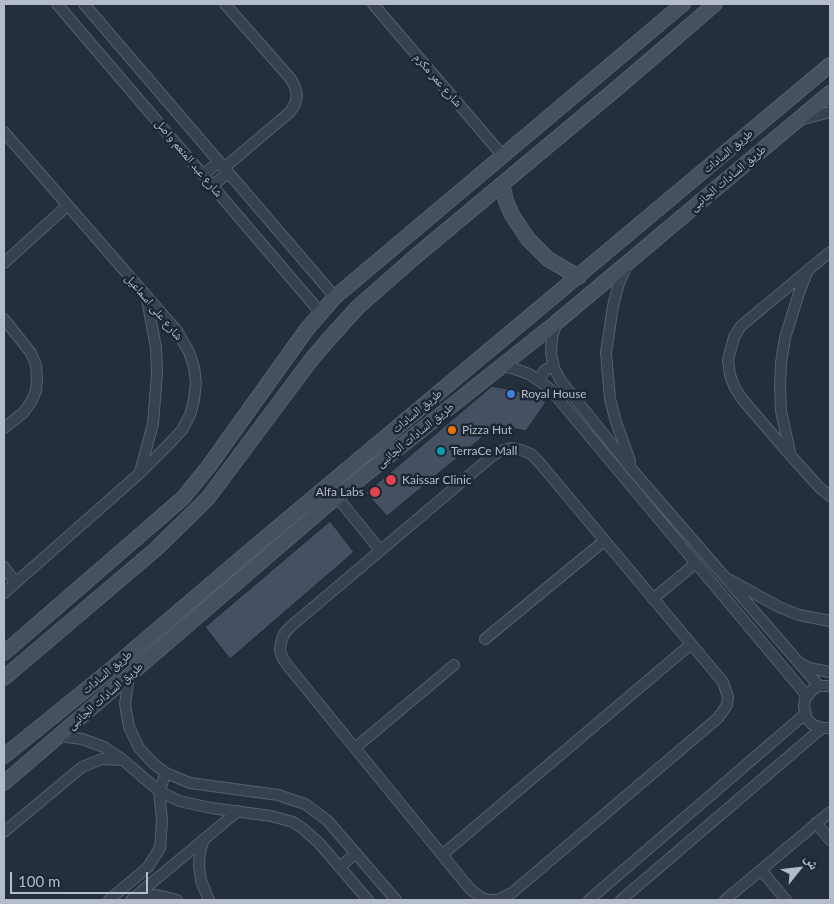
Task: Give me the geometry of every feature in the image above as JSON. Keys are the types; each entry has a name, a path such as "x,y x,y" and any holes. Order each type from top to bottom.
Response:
{"main road":[{"path":"4,652 183,498 209,466 307,329 335,297 683,4"},
{"path":"4,678 156,549 208,498 312,360 345,321 416,256 715,4"},
{"name":"طريق السادات","path":"4,756 103,676 830,65"},
{"name":"طريق السادات الجانبى","path":"4,783 337,498 557,322 830,93"},
{"path":"755,128 769,144"},
{"path":"502,184 512,215 528,239 548,259 579,277"},
{"path":"397,245 416,256"},
{"path":"263,390 271,416"},
{"path":"407,420 444,412"},
{"path":"254,568 258,544"},
{"path":"4,765 24,766"}],"street":[{"name":"شارع عبد المنعم واصل","path":"57,4 320,312"},
{"name":"شارع عبد المنعم واصل","path":"84,4 335,297"},
{"path":"212,186 224,167 290,112 297,96 296,87 291,79 225,4"},
{"name":"شارع عمر مكرم","path":"373,4 503,156"},
{"path":"797,121 830,112"},
{"name":"شارع على اسماعيل","path":"4,132 177,332 189,352 194,367 196,384 192,408 182,430 140,473 4,592"},
{"path":"203,175 224,167"},
{"path":"4,263 67,206"},
{"path":"830,252 741,326 734,337 728,360 730,375 735,388 761,422 820,488 830,496"},
{"path":"628,262 619,283 608,329 607,369 610,399 634,472"},
{"path":"791,456 785,434 782,410 780,387 781,363 785,338 798,293 807,271"},
{"path":"140,473 152,424 157,373 156,348 147,298"},
{"path":"4,319 31,353 36,365 38,378 36,391 31,402 23,413 4,428"},
{"path":"557,322 552,337 551,353 554,368 562,381 634,472 819,686"},
{"path":"502,366 515,369 541,382 551,390 806,696"},
{"path":"541,382 541,376 544,371 554,368"},
{"path":"510,448 521,450 535,458 604,541 723,682 728,697 726,704 718,718 520,886 505,897 490,900 476,894 355,748 283,659 280,651 281,642 284,634 290,627 490,457 500,451 510,448"},
{"path":"337,498 380,550"},
{"path":"675,538 684,530"},
{"path":"486,638 604,541"},
{"path":"653,599 696,563"},
{"path":"4,568 15,582"},
{"path":"724,576 779,607 798,615 830,621"},
{"path":"442,855 691,644"},
{"path":"797,662 809,668 830,672"},
{"path":"355,748 454,665"},
{"path":"129,676 126,704 129,728 139,748 154,764 166,773 190,783 278,795 304,804 327,820 396,900"},
{"path":"826,728 813,725 805,714 804,703 806,696 812,690 819,686 830,686"},
{"path":"589,900 805,714"},
{"path":"621,900 826,728"},
{"path":"59,736 93,742 104,746 159,791 171,798 188,803 271,816 293,822 311,835 368,900"},
{"path":"4,832 82,767 102,759 123,760"},
{"path":"109,900 148,867 160,848 162,821 159,791 166,773"},
{"path":"131,900 238,811"},
{"path":"725,900 830,812"},
{"path":"816,823 830,840"},
{"path":"205,838 200,851 199,866 201,881 209,900"},
{"path":"340,867 356,853"},
{"path":"761,870 786,900"},
{"path":"131,900 157,895 177,900"}],"building":[{"name":"TerraCe Mall","path":"492,386 533,394 546,402 526,431 497,425 387,516 366,493"},
{"path":"330,521 354,552 230,659 205,627"}],"place":[{"name":"Royal House","path":"511,394"},
{"name":"Pizza Hut","path":"452,430"},
{"name":"TerraCe Mall","path":"441,451"},
{"name":"Kaissar Clinic","path":"391,480"},
{"name":"Alfa Labs","path":"375,492"}]}
